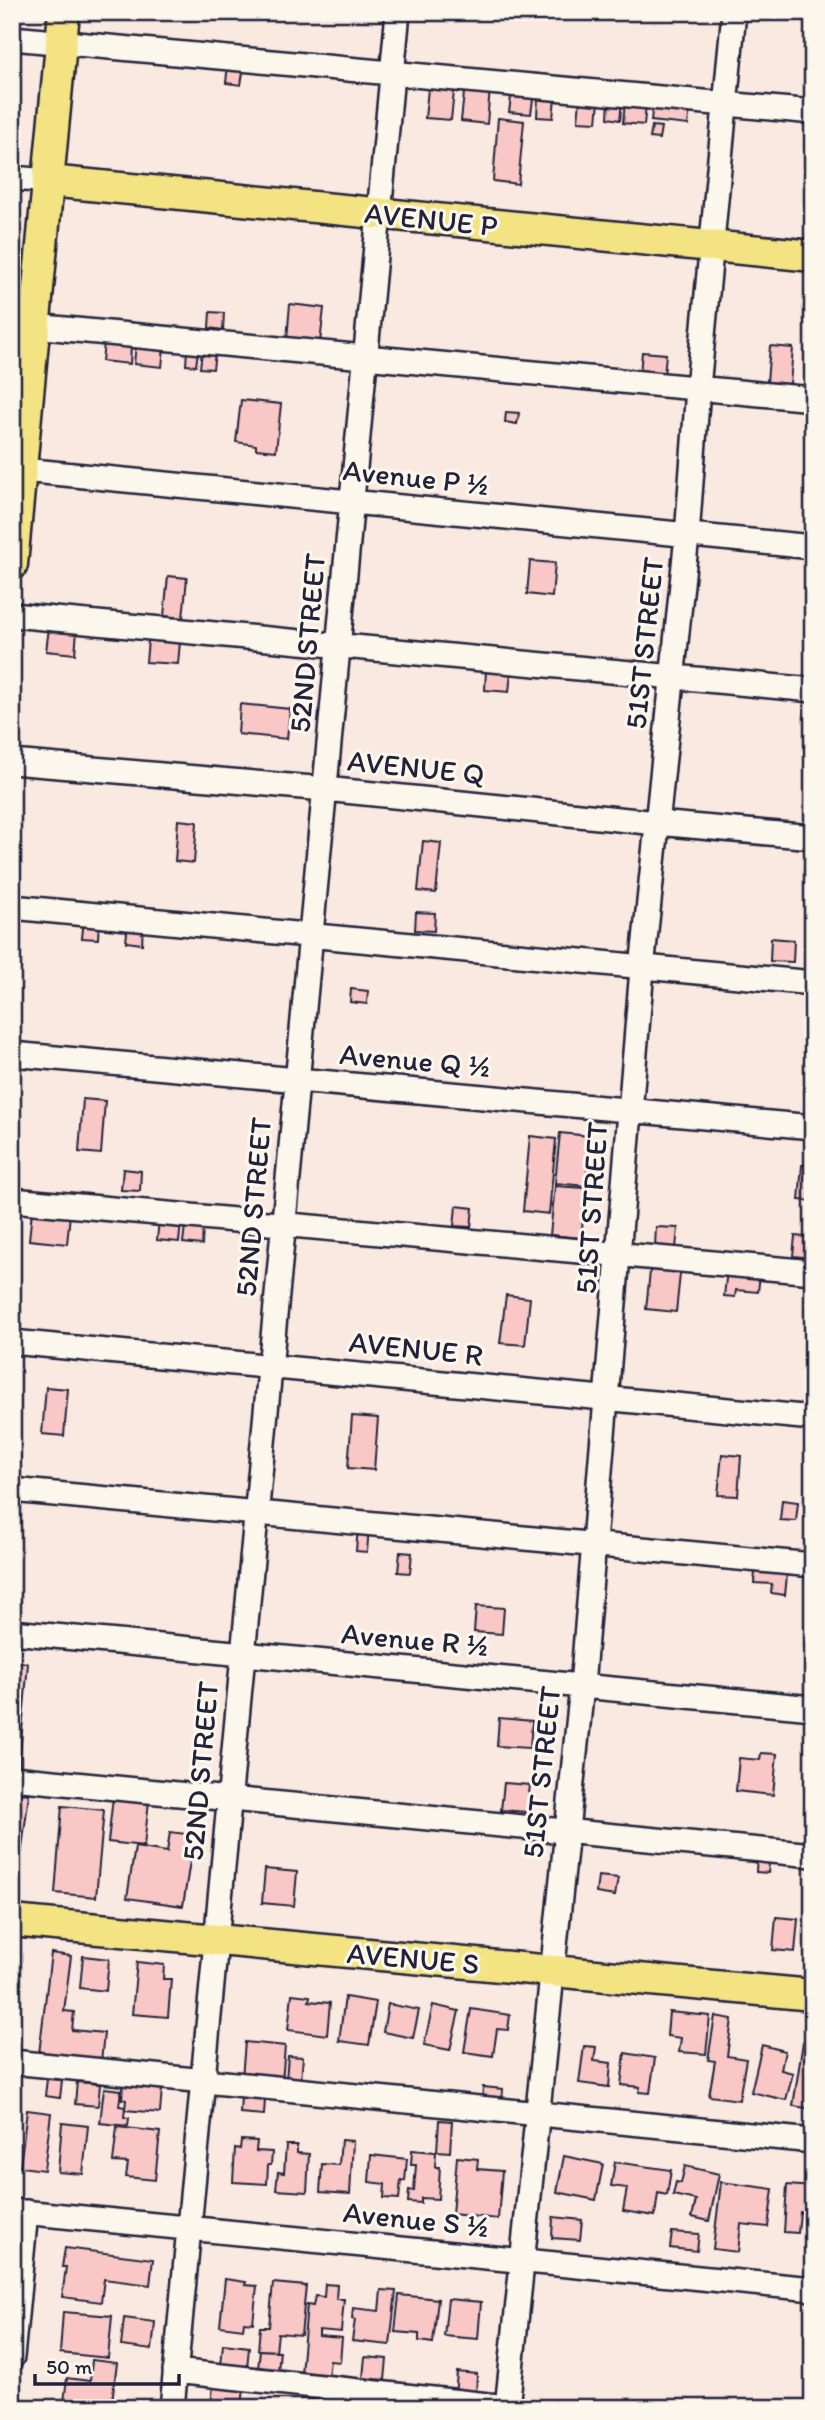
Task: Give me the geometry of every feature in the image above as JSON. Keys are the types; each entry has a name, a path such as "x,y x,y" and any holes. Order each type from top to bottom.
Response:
{"main road":[{"path":"12,564 24,325 49,181 64,12"},
{"name":"AVENUE P","path":"49,181 813,256"},
{"name":"AVENUE S","path":"12,1921 813,1995"}],"street":[{"name":"52ND STREET","path":"172,2408 398,12"},
{"name":"51ST STREET","path":"507,2407 582,1686 642,969 687,536 698,388 734,12"},
{"path":"12,38 813,112"},
{"path":"12,178 49,181"},
{"path":"24,325 813,398"},
{"name":"Avenue P ½","path":"17,469 813,547"},
{"path":"12,615 813,690"},
{"name":"AVENUE Q","path":"12,762 325,789 657,824 813,837"},
{"path":"12,907 642,969 813,983"},
{"name":"Avenue Q ½","path":"12,1054 813,1127"},
{"path":"12,1200 813,1272"},
{"name":"AVENUE R","path":"12,1342 813,1418"},
{"path":"12,1490 813,1565"},
{"name":"Avenue R ½","path":"12,1632 813,1708"},
{"path":"12,1778 813,1855"},
{"path":"12,2062 813,2141"},
{"path":"12,2357 19,2212"},
{"name":"Avenue S ½","path":"19,2212 813,2290"},
{"path":"175,2371 507,2407"}],"building":[{"path":"296,12 296,17 272,14"},
{"path":"228,64 244,66 241,85 226,83"},
{"path":"808,75 813,75 813,98 806,97"},
{"path":"429,79 455,82 451,120 425,118"},
{"path":"465,84 490,87 487,124 461,121"},
{"path":"512,89 534,92 531,114 509,112"},
{"path":"538,97 555,98 553,118 537,117"},
{"path":"580,100 599,101 597,122 578,121"},
{"path":"609,100 622,101 620,120 608,118"},
{"path":"625,102 646,104 644,125 623,123"},
{"path":"653,102 690,106 688,125 651,121"},
{"path":"498,118 524,121 518,184 493,181"},
{"path":"652,126 661,127 659,139 650,138"},
{"path":"290,304 324,308 320,343 287,339"},
{"path":"210,312 224,313 223,330 209,328"},
{"path":"104,343 131,345 130,364 102,361"},
{"path":"136,344 164,347 162,367 134,364"},
{"path":"770,346 793,348 790,384 767,382"},
{"path":"187,350 198,351 196,366 186,365"},
{"path":"202,351 215,352 213,369 200,368"},
{"path":"642,352 666,354 664,376 640,374"},
{"path":"241,400 281,404 276,451 256,449 256,445 236,442"},
{"path":"506,412 519,413 517,424 505,422"},
{"path":"530,561 555,563 552,597 527,594"},
{"path":"168,576 187,578 183,618 164,616"},
{"path":"49,628 77,631 75,654 46,651"},
{"path":"148,640 180,642 178,664 146,662"},
{"path":"486,670 511,672 509,692 485,690"},
{"path":"240,704 290,709 287,739 238,734"},
{"path":"178,820 197,822 194,863 175,861"},
{"path":"423,841 441,843 436,893 418,891"},
{"path":"416,912 435,913 434,931 415,930"},
{"path":"84,920 99,921 98,939 82,938"},
{"path":"128,923 143,925 142,944 126,942"},
{"path":"771,938 794,940 793,962 770,961"},
{"path":"351,989 368,991 367,1004 350,1002"},
{"path":"83,1099 105,1101 101,1154 79,1152"},
{"path":"560,1133 590,1136 586,1186 555,1183"},
{"path":"530,1136 556,1139 549,1214 523,1211"},
{"path":"802,1165 813,1166 813,1201 799,1200"},
{"path":"123,1169 141,1171 140,1191 121,1190"},
{"path":"555,1186 586,1188 581,1238 550,1235"},
{"path":"456,1206 473,1208 471,1227 454,1226"},
{"path":"32,1211 70,1214 67,1244 29,1240"},
{"path":"159,1220 181,1222 179,1242 157,1240"},
{"path":"185,1225 203,1227 202,1245 183,1243"},
{"path":"656,1227 678,1228 676,1248 655,1246"},
{"path":"795,1236 813,1238 813,1258 793,1256"},
{"path":"651,1262 681,1265 676,1312 646,1309"},
{"path":"727,1270 760,1274 758,1292 736,1290 735,1297 724,1296"},
{"path":"506,1295 530,1298 525,1345 500,1343"},
{"path":"46,1387 68,1389 64,1436 42,1434"},
{"path":"352,1416 378,1418 374,1470 348,1468"},
{"path":"722,1454 741,1456 738,1496 718,1495"},
{"path":"782,1500 798,1502 796,1521 780,1520"},
{"path":"358,1526 369,1527 367,1552 356,1551"},
{"path":"400,1552 412,1553 410,1573 398,1572"},
{"path":"756,1562 788,1565 785,1595 771,1593 772,1584 754,1583"},
{"path":"476,1606 504,1608 502,1634 474,1632"},
{"path":"12,1661 28,1663 19,1765 12,1764"},
{"path":"499,1718 532,1721 530,1748 497,1746"},
{"path":"761,1753 777,1754 773,1795 736,1791 739,1758 760,1760"},
{"path":"504,1783 530,1785 527,1812 501,1810"},
{"path":"12,1792 29,1794 21,1856 12,1855"},
{"path":"113,1797 149,1801 144,1846 108,1842"},
{"path":"62,1806 104,1810 96,1897 55,1893"},
{"path":"170,1832 194,1835 183,1906 127,1898 135,1847 167,1852"},
{"path":"757,1854 770,1855 768,1873 756,1872"},
{"path":"265,1869 297,1872 294,1906 262,1903"},
{"path":"598,1876 618,1878 615,1896 596,1893"},
{"path":"776,1917 798,1919 795,1952 773,1950"},
{"path":"51,1953 71,1956 64,2011 74,2012 72,2030 104,2033 101,2062 39,2054"},
{"path":"83,1956 109,1959 106,1991 80,1988"},
{"path":"137,1962 164,1965 163,1979 171,1979 168,2017 132,2014"},
{"path":"292,1994 310,1996 309,2001 330,2003 327,2035 288,2030"},
{"path":"345,1997 376,2002 369,2045 339,2041"},
{"path":"388,2004 419,2010 413,2038 383,2032"},
{"path":"433,2005 459,2011 450,2050 424,2045"},
{"path":"471,2009 510,2015 508,2030 497,2029 493,2056 464,2052"},
{"path":"669,2012 710,2016 706,2054 679,2052 681,2038 667,2036"},
{"path":"715,2016 732,2019 727,2056 746,2059 739,2100 709,2096 715,2061 708,2060"},
{"path":"245,2042 285,2046 282,2082 242,2078"},
{"path":"803,2042 813,2044 813,2109 793,2106"},
{"path":"762,2045 785,2051 781,2070 793,2073 786,2100 751,2092"},
{"path":"584,2046 596,2047 594,2061 611,2063 609,2087 579,2083"},
{"path":"625,2053 655,2058 650,2093 639,2092 640,2087 621,2085"},
{"path":"288,2056 303,2057 301,2081 286,2080"},
{"path":"47,2079 62,2080 60,2098 45,2096"},
{"path":"77,2082 100,2084 98,2106 75,2104"},
{"path":"123,2085 162,2088 160,2113 125,2110 126,2100 122,2099"},
{"path":"483,2087 503,2089 502,2102 482,2101"},
{"path":"104,2088 121,2090 119,2106 125,2107 124,2117 129,2118 128,2126 100,2123"},
{"path":"241,2097 265,2099 264,2115 240,2113"},
{"path":"12,2106 17,2106 12,2160"},
{"path":"27,2110 51,2113 44,2170 20,2167"},
{"path":"439,2120 452,2121 450,2152 437,2151"},
{"path":"62,2123 88,2126 83,2174 58,2172"},
{"path":"117,2127 160,2132 155,2180 126,2177 128,2163 113,2162"},
{"path":"241,2140 257,2141 256,2151 272,2152 267,2184 233,2182 235,2148 240,2149"},
{"path":"341,2140 353,2141 350,2194 320,2192 322,2164 339,2165"},
{"path":"286,2145 297,2145 297,2153 309,2154 307,2192 276,2190 278,2172 284,2173"},
{"path":"412,2150 436,2152 435,2167 440,2167 438,2199 421,2198 421,2203 408,2202 409,2190 414,2191 416,2165 411,2165"},
{"path":"371,2155 407,2159 405,2181 401,2180 399,2199 384,2198 385,2184 369,2182"},
{"path":"564,2156 603,2164 596,2200 557,2192"},
{"path":"457,2157 478,2159 477,2169 502,2171 498,2219 452,2214"},
{"path":"615,2162 671,2170 667,2195 658,2193 655,2216 623,2211 627,2188 611,2186"},
{"path":"685,2166 719,2174 709,2221 692,2217 696,2200 673,2195 676,2182 681,2183"},
{"path":"721,2182 773,2189 768,2227 741,2224 738,2252 713,2249"},
{"path":"787,2185 813,2187 813,2213 800,2212 798,2233 784,2232"},
{"path":"553,2217 582,2220 580,2240 552,2238"},
{"path":"672,2232 699,2234 697,2251 670,2248"},
{"path":"65,2248 153,2259 150,2285 104,2279 101,2302 62,2297 66,2267 62,2267"},
{"path":"225,2279 257,2286 253,2323 244,2322 243,2329 220,2326"},
{"path":"273,2283 306,2286 301,2335 278,2333 276,2351 258,2350 260,2327 269,2327"},
{"path":"325,2284 337,2285 336,2299 344,2299 341,2332 319,2330 319,2336 342,2338 340,2362 330,2361 328,2376 301,2374 307,2305 313,2306 315,2296 324,2297"},
{"path":"381,2290 396,2291 390,2345 352,2341 355,2320 352,2319 353,2308 379,2311"},
{"path":"399,2295 438,2299 433,2343 419,2341 419,2334 395,2332"},
{"path":"448,2299 481,2302 478,2339 444,2336"},
{"path":"63,2312 112,2316 108,2358 60,2353"},
{"path":"124,2318 155,2322 152,2350 121,2346"},
{"path":"223,2344 249,2347 247,2368 221,2366"},
{"path":"260,2350 280,2351 278,2371 258,2369"},
{"path":"365,2357 387,2359 385,2380 363,2378"},
{"path":"92,2360 117,2363 112,2401 105,2400 104,2408 51,2408 52,2401 64,2402 67,2378 90,2381"},
{"path":"457,2372 477,2374 476,2397 455,2396"},
{"path":"213,2384 244,2387 242,2408 211,2408"}]}
